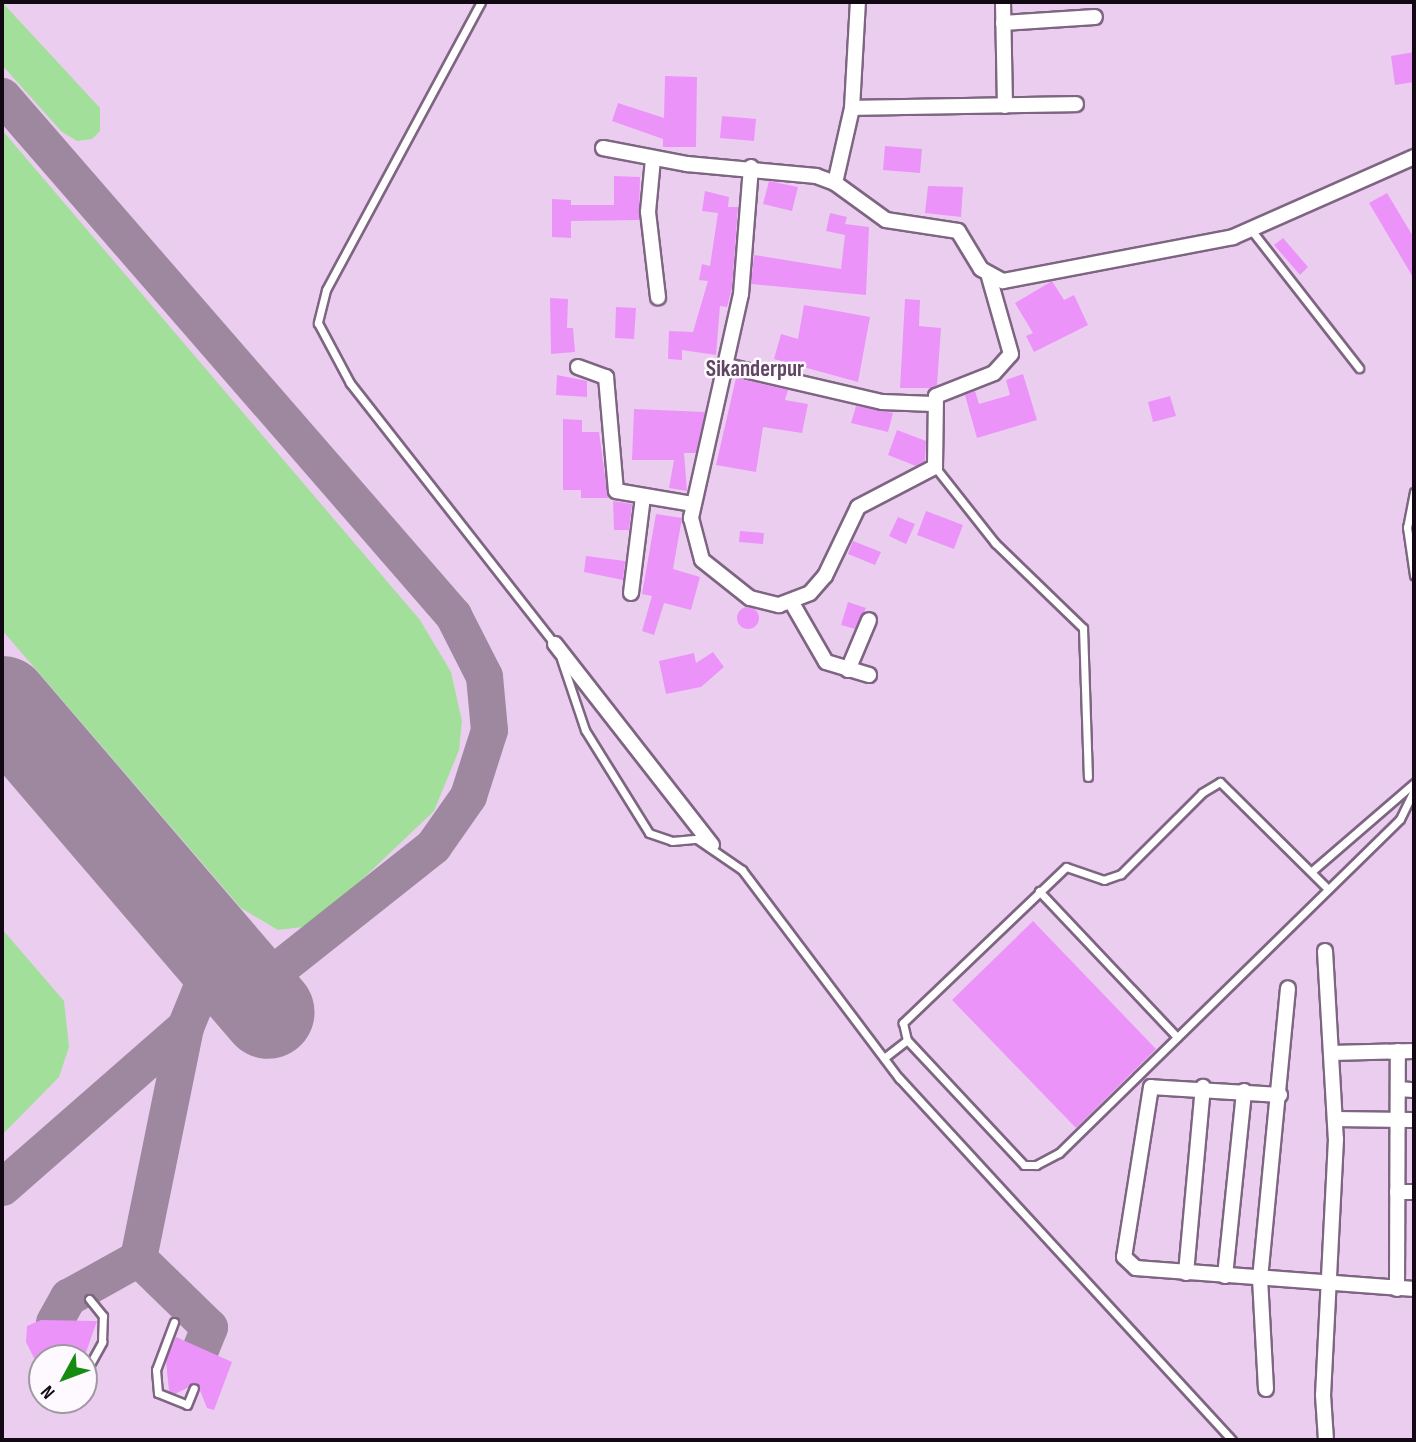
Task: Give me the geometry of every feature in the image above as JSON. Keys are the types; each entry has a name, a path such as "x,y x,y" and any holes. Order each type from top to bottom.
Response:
{"street":[{"path":"835,183 852,108 858,2"},
{"path":"1003,2 1005,106"},
{"path":"1003,23 1095,17"},
{"path":"852,108 1076,104"},
{"path":"603,148 653,159 751,167 835,183 886,220 965,235 989,277 1010,344 1008,361 994,373 941,390 933,404 935,467 858,507 819,586 792,603 765,604 709,568 693,539 692,504 727,366 744,271 751,167"},
{"path":"989,277 1012,280 1252,231 1414,157"},
{"path":"653,159 648,212 658,298"},
{"path":"727,366 882,402 933,404"},
{"path":"578,367 606,377 612,486 643,497 692,504"},
{"path":"631,593 643,497"},
{"path":"792,603 817,652 826,662 869,675"},
{"path":"848,670 869,620"},
{"path":"555,644 712,845"},
{"path":"1325,951 1335,1119 1327,1284 1326,1440"},
{"path":"1266,1389 1260,1279 1280,1095 1288,988"},
{"path":"1396,1289 1398,1051"},
{"path":"1331,1053 1414,1051"},
{"path":"1280,1095 1157,1084 1147,1093 1124,1257 1136,1268 1414,1289"},
{"path":"1186,1273 1203,1087"},
{"path":"1398,1089 1414,1090"},
{"path":"1224,1276 1244,1091"},
{"path":"1335,1119 1414,1120"},
{"path":"1397,1192 1414,1192"}],"lane":[{"path":"481,2 326,290 318,323 349,383 555,644 585,730 649,832 660,839 697,839 712,845 741,870 884,1058 1233,1440"},
{"path":"1252,231 1359,368"},
{"path":"935,467 995,543 1083,628 1088,777"},
{"path":"1414,492 1408,527 1414,575"},
{"path":"1328,889 1220,782 1202,793 1121,874 1104,880 1066,867 903,1023 907,1040 1024,1165 1036,1165 1059,1153 1400,819 1414,790"},
{"path":"1312,872 1414,783"},
{"path":"1039,891 1177,1037"},
{"path":"884,1058 907,1040"},
{"path":"89,1299 103,1317 102,1342 98,1349"},
{"path":"174,1321 156,1370 158,1394 187,1405 194,1388"}],"green space":[{"path":"2,2 100,108 100,131 92,139 77,141 62,132 2,65"},
{"path":"2,130 420,620 451,672 462,721 459,750 434,811 331,909 302,927 278,930 241,908 2,630"},
{"path":"2,929 64,1001 69,1047 59,1077 2,1135"}],"building":[{"path":"1414,52 1414,82 1395,85 1391,56"},
{"path":"665,76 697,77 696,147 663,147 663,139 612,121 618,103 664,118"},
{"path":"722,116 756,119 754,141 720,138"},
{"path":"885,146 922,149 920,173 883,170"},
{"path":"614,176 640,177 639,220 571,221 571,238 552,237 552,199 571,200 571,205 614,205"},
{"path":"769,181 798,187 792,211 763,204"},
{"path":"928,186 963,187 961,217 925,213"},
{"path":"705,191 729,197 728,207 738,207 732,288 727,307 720,306 716,355 682,350 682,360 668,359 669,331 693,332 708,281 699,280 702,264 710,266 718,213 702,211"},
{"path":"1387,193 1414,238 1414,279 1369,203"},
{"path":"830,213 847,217 845,224 869,227 866,295 751,284 754,255 841,269 845,235 826,231"},
{"path":"1283,238 1308,267 1300,275 1274,245"},
{"path":"1052,281 1064,300 1074,295 1088,325 1034,352 1026,336 1033,333 1015,303"},
{"path":"550,298 568,299 567,328 573,328 575,352 551,354"},
{"path":"905,299 920,300 919,326 941,328 937,385 932,388 900,388"},
{"path":"804,305 870,317 858,382 774,359 781,334 798,339"},
{"path":"616,307 636,308 634,339 615,338"},
{"path":"1023,374 1037,420 977,438 965,395 975,391 979,404 1010,395 1006,380"},
{"path":"557,375 587,381 587,397 556,395"},
{"path":"736,378 788,390 785,400 808,404 802,433 763,427 756,472 716,465"},
{"path":"1170,396 1176,416 1153,422 1148,402"},
{"path":"856,406 893,413 888,432 851,423"},
{"path":"634,409 705,412 696,453 684,453 687,491 669,488 674,460 632,460"},
{"path":"563,419 582,420 582,432 599,432 608,498 581,498 581,490 563,490"},
{"path":"897,430 926,441 925,461 916,466 888,455"},
{"path":"613,501 632,504 629,530 614,530"},
{"path":"926,511 963,525 954,549 917,535"},
{"path":"656,514 682,518 673,569 700,577 691,610 664,603 654,635 642,631 652,596 642,594"},
{"path":"898,517 915,524 906,544 889,536"},
{"path":"740,531 764,533 763,544 739,542"},
{"path":"853,541 881,552 875,565 848,554"},
{"path":"586,556 625,561 623,580 584,572"},
{"path":"848,602 866,608 855,629 841,625"},
{"path":"748,607 756,610 759,618 756,626 748,629 740,626 737,618 740,610"},
{"path":"713,652 724,667 701,687 666,694 659,661 694,653 696,663"},
{"path":"1033,921 1156,1049 1076,1128 952,1000"},
{"path":"41,1320 97,1321 89,1344 28,1346 27,1326"},
{"path":"176,1337 232,1362 214,1410 207,1408 197,1383 175,1394 169,1391 166,1361"}],"taxiway":[{"path":"2,96 453,615 484,676 489,730 468,796 433,846 273,973 235,966 217,952"},
{"path":"2,1187 185,1027 203,983 203,963 181,911"},
{"path":"54,1322 68,1297 138,1258 185,1027"},
{"path":"138,1258 209,1327 200,1349"}],"runway":[{"path":"2,702 268,1012"}],"district":[{"name":"Sikanderpur","path":"755,369"}]}
